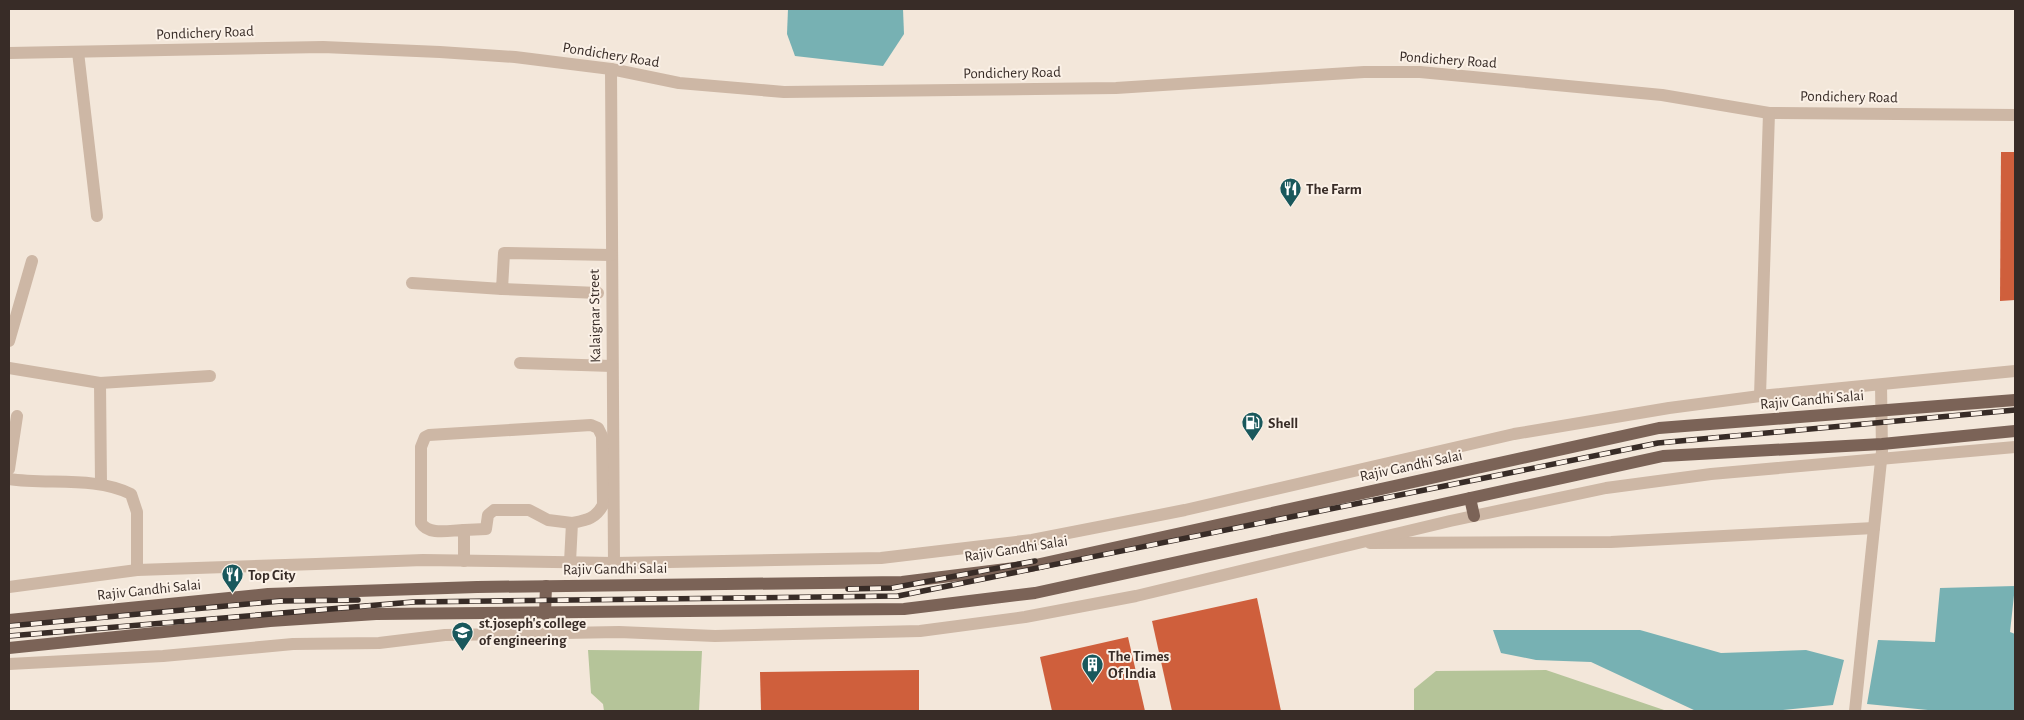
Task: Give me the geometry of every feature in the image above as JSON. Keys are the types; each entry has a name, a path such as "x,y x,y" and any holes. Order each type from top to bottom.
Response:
{"main road":[{"name":"Rajiv Gandhi Salai","path":"9,620 268,594 546,586 902,582 1031,566 1660,428 2015,400"},
{"path":"9,648 270,621 376,614 545,614 904,609 1026,594 1663,456 1882,444 2015,431"},
{"path":"1470,498 1474,516"},
{"path":"545,614 546,586"}],"street":[{"name":"Pondichery Road","path":"9,53 322,46 496,56 611,69 679,83 784,92 1116,88 1364,72 1420,72 1662,95 1769,113 2015,115"},
{"path":"78,52 97,216"},
{"name":"Kalaignar Street","path":"611,69 610,255 614,563"},
{"path":"1760,396 1769,113"},
{"path":"502,289 504,253 610,255"},
{"path":"9,341 32,261"},
{"path":"412,283 598,293"},
{"path":"520,362 612,366"},
{"path":"9,368 100,383 210,376"},
{"path":"9,587 137,570 404,561 614,563 881,558 1032,540 1185,510 1514,434 1669,408 1760,396 2015,371"},
{"path":"100,383 101,484"},
{"path":"1855,711 1881,459 1881,385"},
{"path":"9,469 17,416"},
{"path":"591,425 598,428 602,436 602,505 598,514 591,519 572,524 548,520 529,510 494,510 488,515 486,529 464,530 430,531 424,528 421,523 421,447 425,437 429,435 591,425"},
{"path":"9,664 163,656 293,644 379,643 445,635 619,632 715,636 920,631 1025,617 1127,598 1356,543 1606,488 1711,474 2015,447"},
{"path":"9,479 36,483 101,484 131,494 135,500 137,512 137,570"},
{"path":"570,562 572,524"},
{"path":"1356,543 1611,542 1874,528"},
{"path":"464,530 464,561"}],"green space":[{"path":"588,650 702,651 699,711 604,711 603,704 591,693"},
{"path":"1546,670 1667,711 1414,711 1414,689 1436,671"}],"water":[{"path":"788,9 903,9 904,34 883,66 795,56 787,34"},
{"path":"2015,586 2010,632 2015,634 2015,711 1938,711 1867,704 1878,640 1935,642 1940,588"},
{"path":"1493,630 1640,630 1721,653 1806,650 1844,660 1833,705 1772,711 1696,711 1591,662 1536,660 1501,653"}],"building":[{"path":"2001,152 2015,152 2015,300 2000,301"},
{"path":"1257,598 1281,711 1172,711 1152,621"},
{"name":"The Times Of India","path":"1128,637 1145,711 1052,711 1040,657"},
{"path":"919,670 919,711 761,711 760,672"}],"railway":[{"path":"9,636 413,602 898,596 1658,443 2015,410"},
{"path":"848,589 892,588 1035,561"},
{"path":"9,626 281,601 358,600"}],"place":[{"name":"The Farm","path":"1290,208"},
{"name":"Shell","path":"1252,442"},
{"name":"Top City","path":"232,594"},
{"name":"st.joseph's college of engineering","path":"463,651"},
{"name":"The Times Of India","path":"1092,684"}]}
